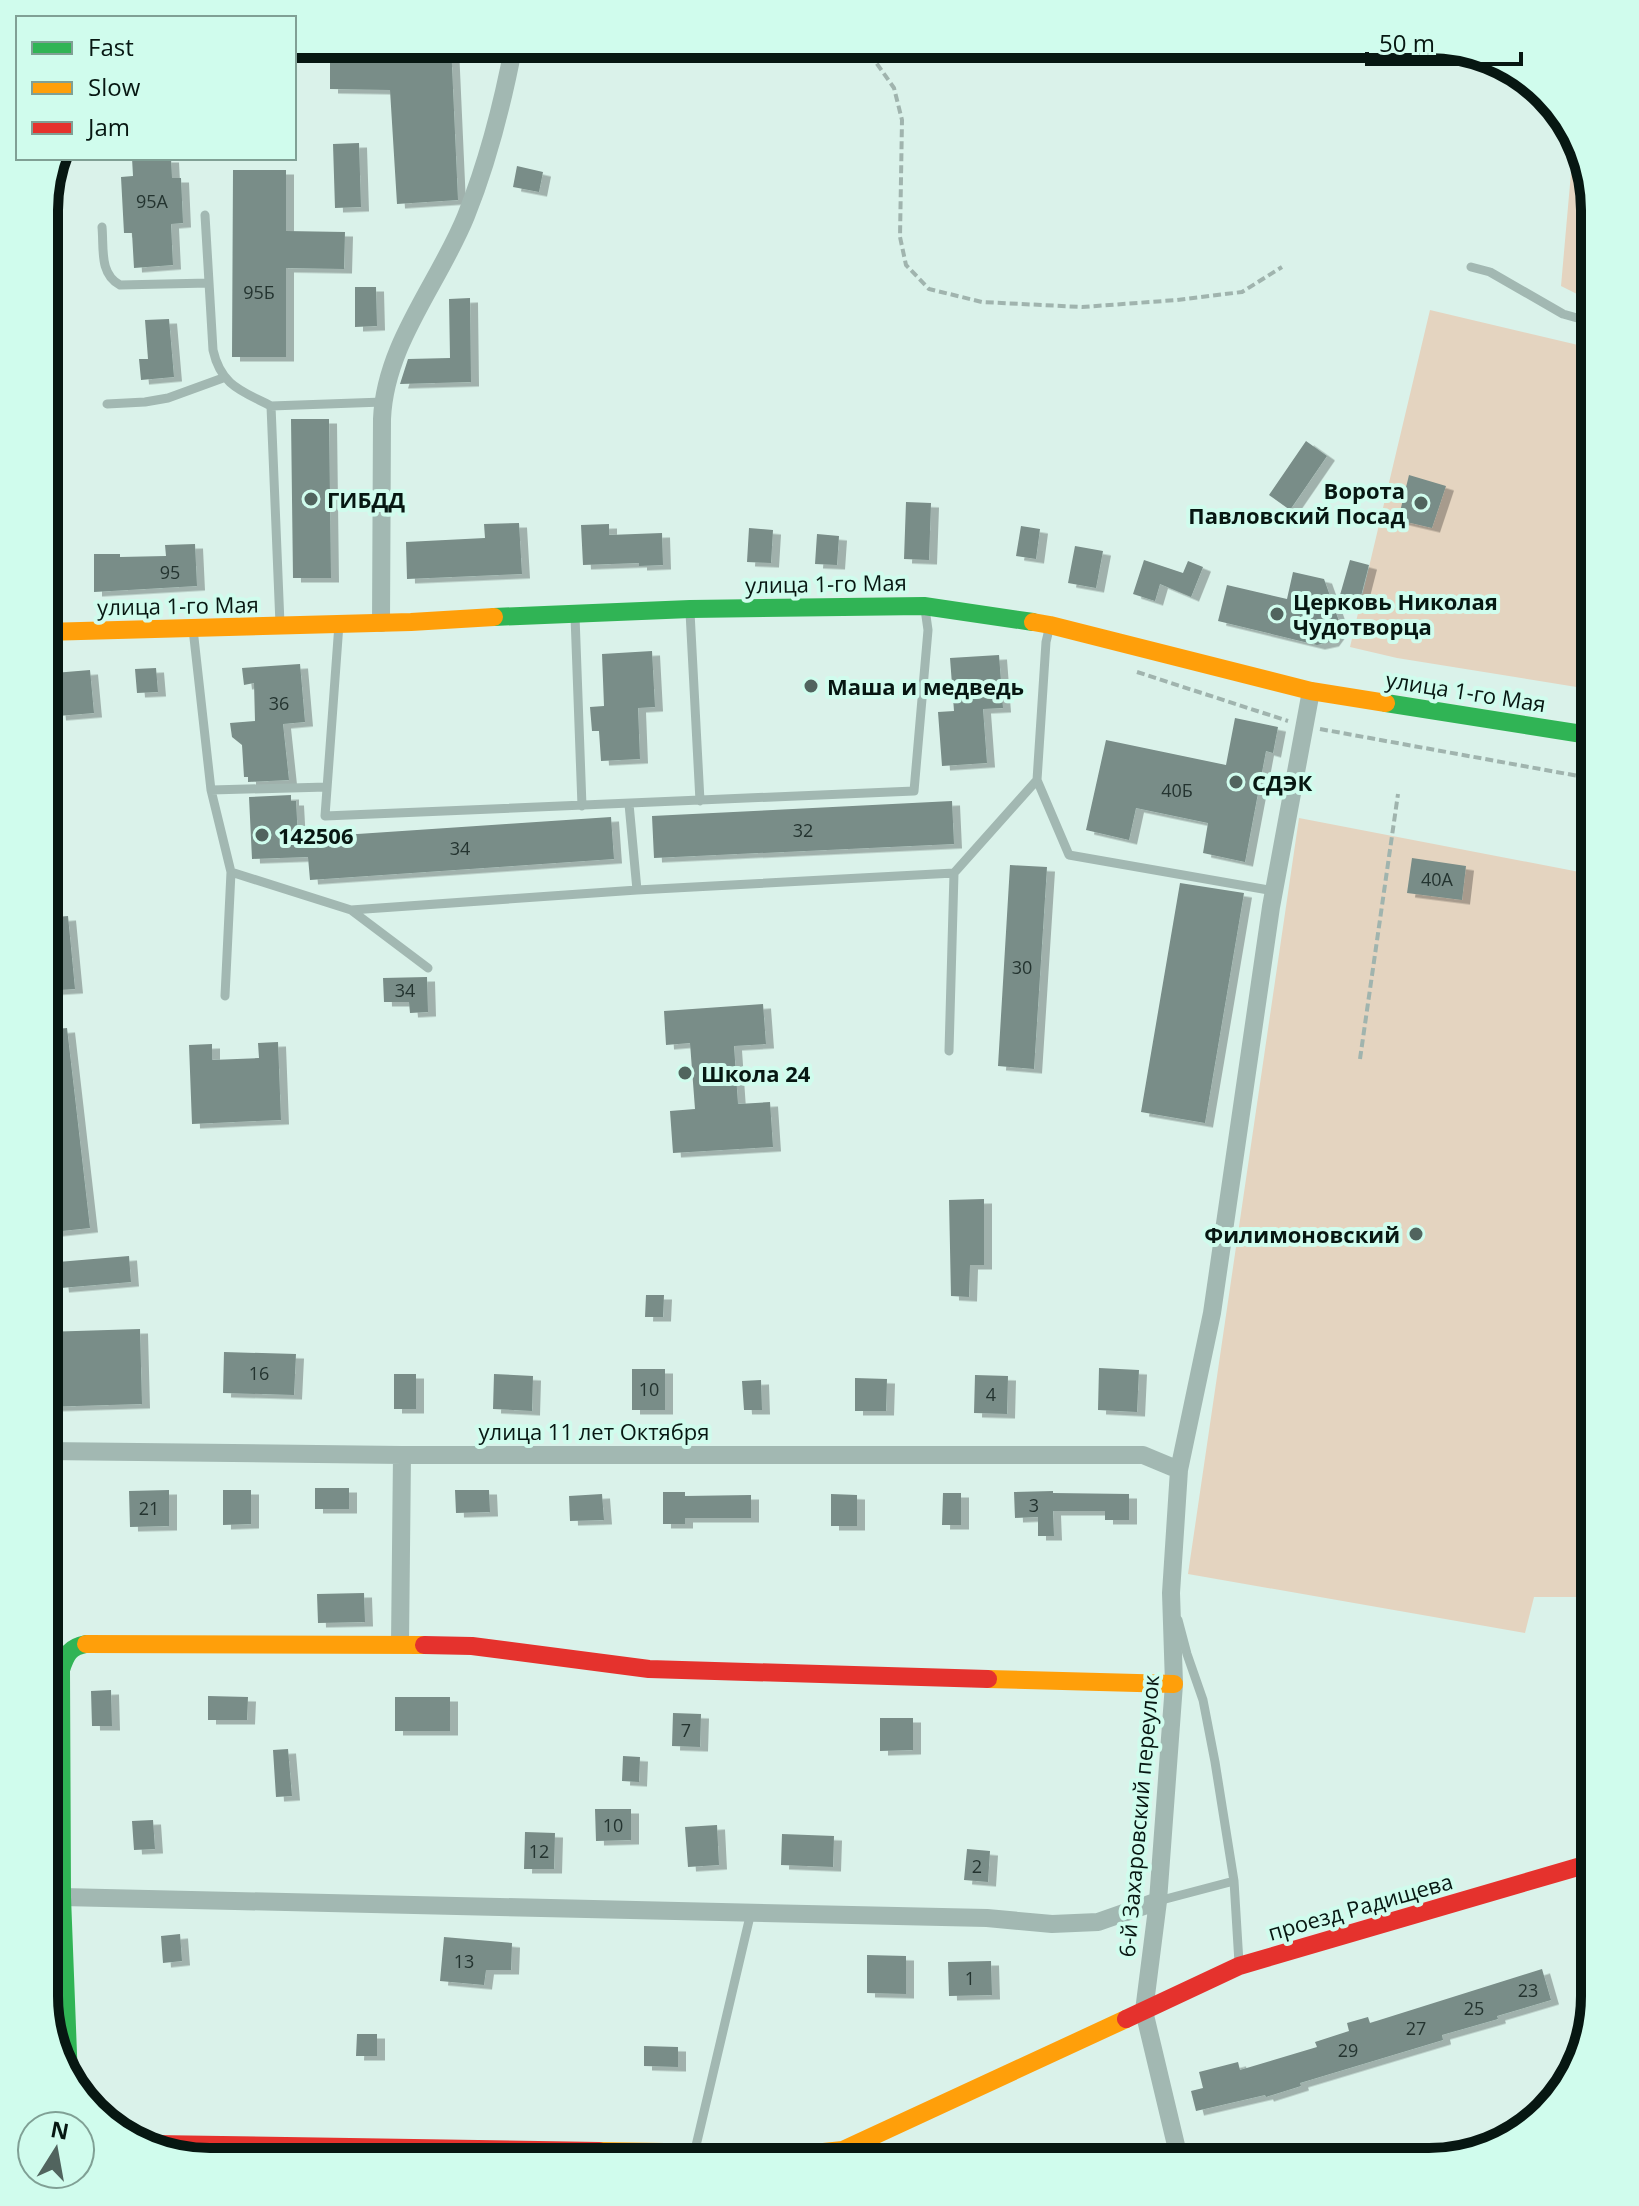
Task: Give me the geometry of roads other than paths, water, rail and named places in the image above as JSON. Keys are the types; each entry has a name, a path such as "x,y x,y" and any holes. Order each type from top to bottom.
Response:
{"street":[{"path":"381,623 383,402 387,382 397,353 467,214 503,101 511,58"},
{"name":"улица 1-го Мая","path":"58,632 280,627 823,605 924,606 1050,625 1311,691 1581,734"},
{"name":"6-й Захаровский переулок","path":"1177,2148 1144,2011 1158,1901 1174,1684 1171,1593 1179,1470 1212,1313 1274,891 1311,691"},
{"name":"улица 11 лет Октября","path":"58,1451 402,1455 1143,1455 1179,1470"},
{"path":"400,1644 402,1455"},
{"path":"68,2049 62,1897 61,1670 65,1653 75,1645 472,1646 649,1669 1174,1684"},
{"name":"проезд Радищева","path":"847,2148 1239,1966 1581,1866"},
{"path":"62,1897 987,1918 1052,1924 1098,1922 1158,1901"},
{"name":"проезд Радищева","path":"178,2144 424,2148"}],"lane":[{"path":"205,215 213,350 223,378 271,406 383,402"},
{"path":"102,227 105,267 112,281 120,285 209,283"},
{"path":"1471,267 1490,272 1563,314 1581,319"},
{"path":"107,404 168,398 223,378"},
{"path":"271,406 280,627"},
{"path":"339,624 325,816 914,791 928,630 924,606"},
{"path":"690,609 700,801"},
{"path":"575,613 582,806"},
{"path":"1050,625 1046,642 1037,780 1069,855 1274,891"},
{"path":"193,629 211,790 231,872 225,996"},
{"path":"949,1051 954,873 1037,780"},
{"path":"211,790 327,787"},
{"path":"629,804 637,890"},
{"path":"231,872 351,910 428,968"},
{"path":"351,910 637,890 954,873"},
{"path":"1171,1593 1203,1700 1234,1881 1239,1966"},
{"path":"1158,1901 1234,1881"},
{"path":"695,2148 751,1912"}],"place":[{"name":"ГИБДД","path":"311,499"},
{"name":"Ворота Павловский Посад","path":"1421,503"},
{"name":"Церковь Николая Чудотворца","path":"1277,614"},
{"name":"Маша и медведь","path":"811,686"},
{"name":"СДЭК","path":"1236,782"},
{"name":"142506","path":"262,835"},
{"name":"Школа 24","path":"685,1073"},
{"name":"Филимоновский","path":"1416,1234"}]}
